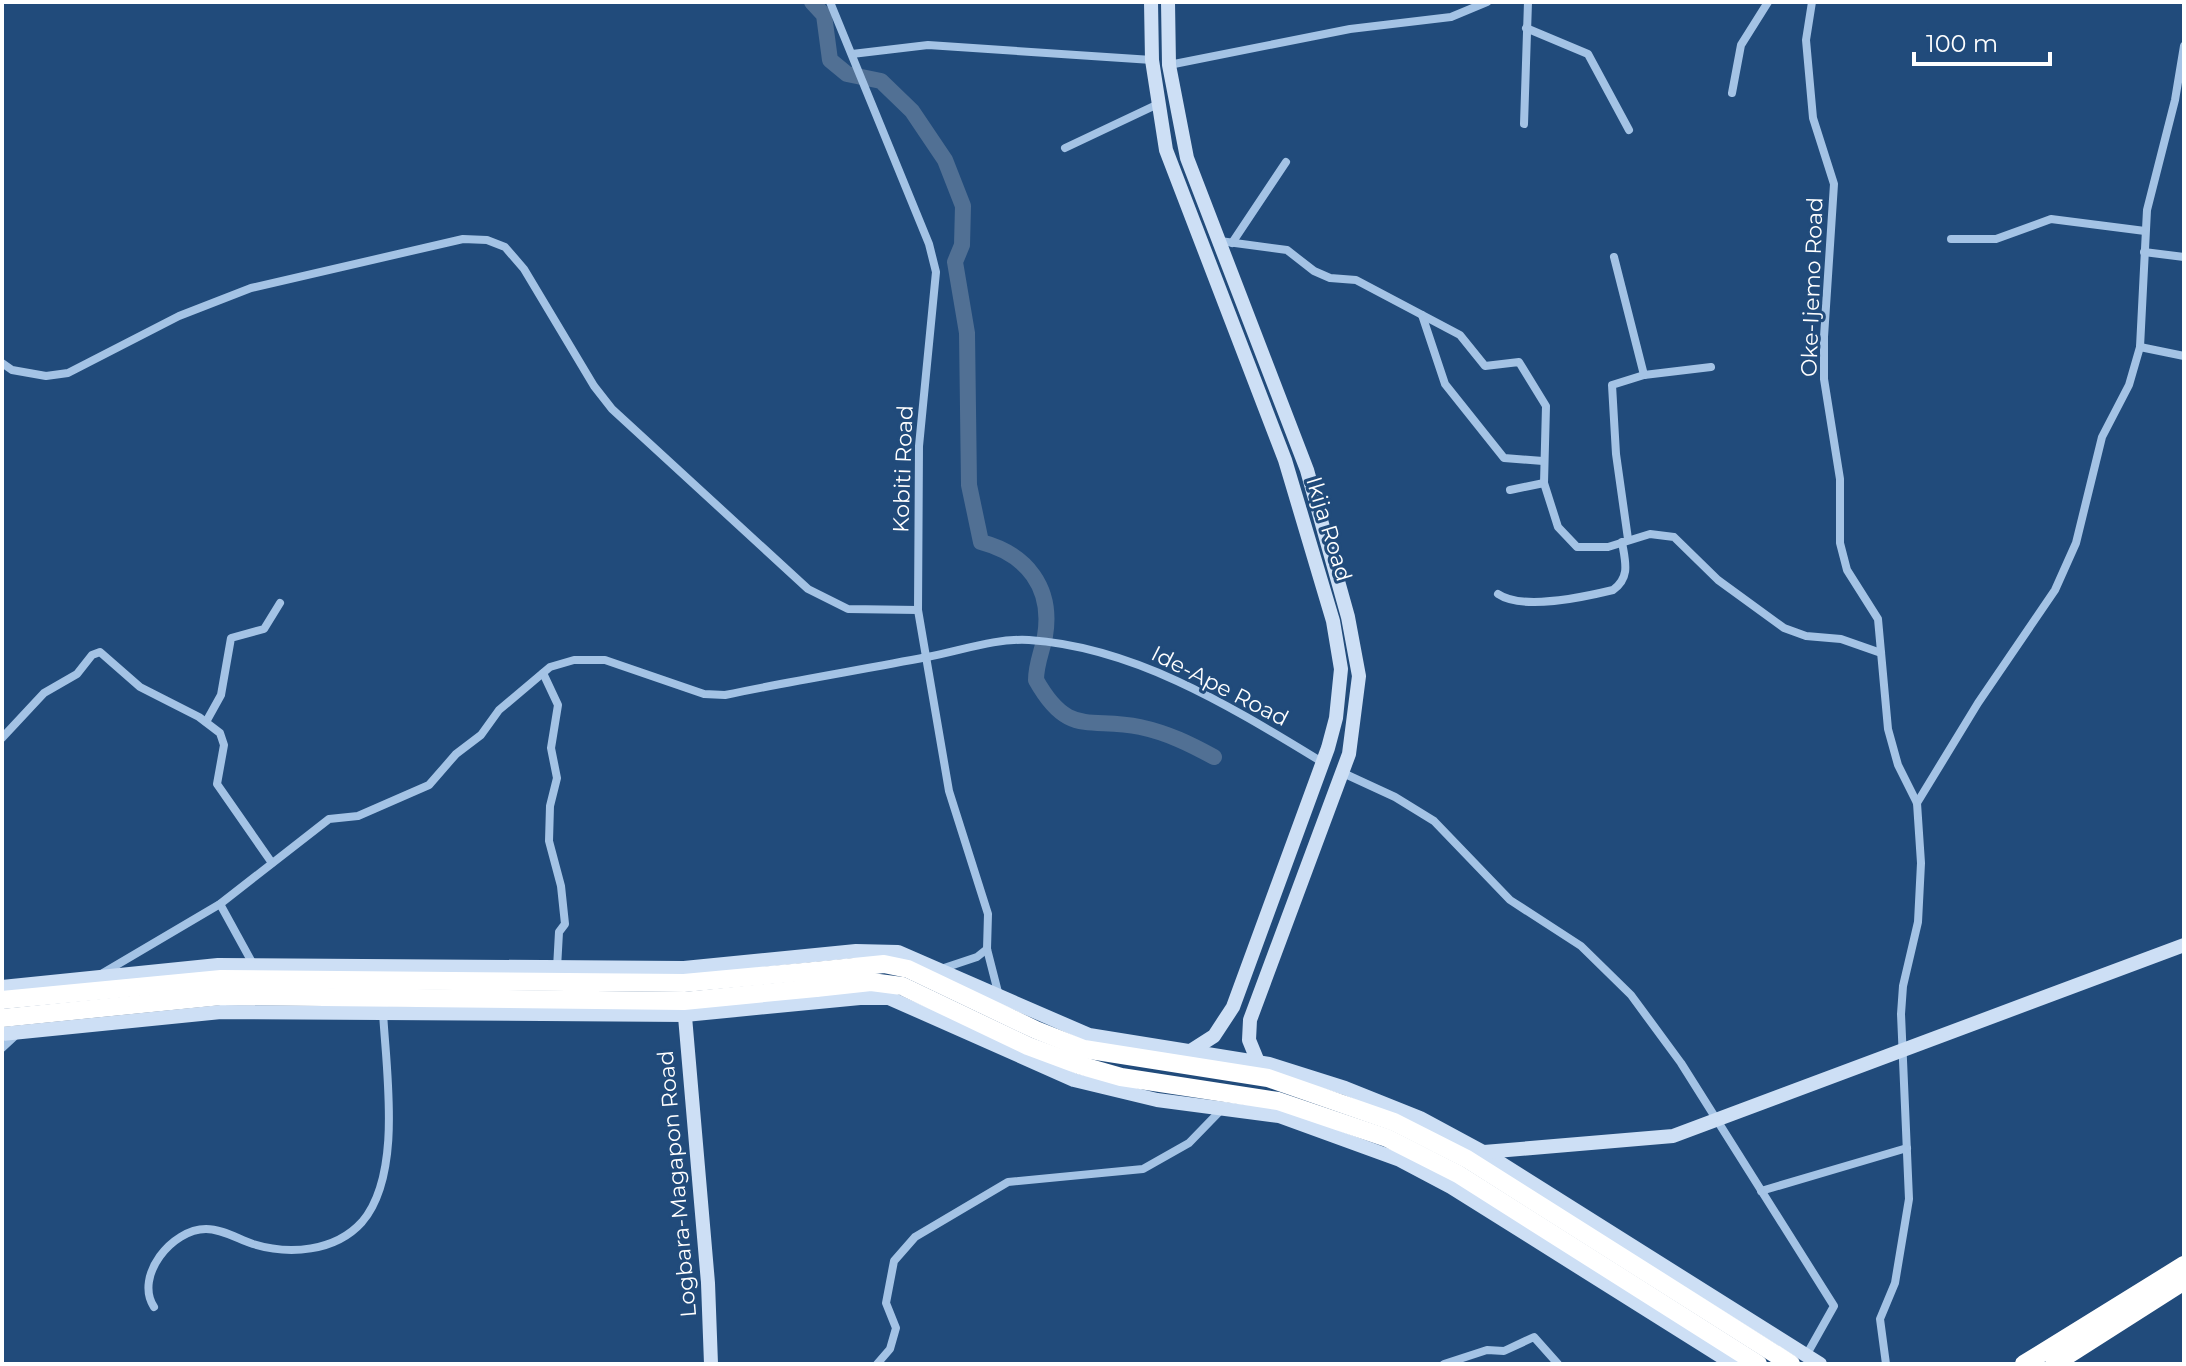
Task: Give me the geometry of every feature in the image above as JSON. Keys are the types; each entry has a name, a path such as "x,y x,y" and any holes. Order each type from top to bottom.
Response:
{"highway":[{"path":"2,1018 221,996 684,992 815,979 884,964 908,969 1036,1030 1084,1049 1268,1078 1394,1122 1467,1159 1799,1359"},
{"path":"2,1000 221,979 684,992"},
{"path":"815,979 902,986 1028,1046 1079,1065 1121,1077 1278,1101 1387,1138 1458,1174 1758,1364"},
{"path":"2024,1364 2184,1265"},
{"path":"2054,1364 2184,1281"}],"street":[{"name":"Kobiti Road","path":"830,2 929,244 936,272 919,446 918,610 949,791 985,899 990,937 987,949 999,996"},
{"name":"Ikija Road","path":"1151,2 1156,105 1166,150 1285,460 1333,621 1341,669 1340,694 1322,762 1233,1007 1214,1036 1189,1052"},
{"name":"Ikija Road","path":"1168,2 1169,65 1187,158 1226,242 1307,470 1351,628 1359,676 1358,699 1343,773 1250,1020 1249,1040 1258,1062"},
{"path":"1169,65 1350,29 1451,17 1487,2"},
{"path":"1524,124 1528,2"},
{"path":"1732,93 1741,45 1768,2"},
{"name":"Oke-Ijemo Road","path":"1812,2 1806,40 1813,118 1834,184 1825,310 1824,379 1840,479 1842,558 1878,619 1892,749 1917,803"},
{"path":"1526,28 1588,54 1629,130"},
{"path":"852,54 928,45 1152,60"},
{"path":"1886,1364 1880,1319 1895,1283 1909,1199 1905,1050 1901,1023 1903,986 1918,922 1921,863 1917,803 2063,574 2080,531 2102,437 2129,385 2140,347 2145,231 2184,46"},
{"path":"1065,148 1156,105"},
{"path":"1286,162 1226,242 1287,250 1314,271 1343,281 1356,280 1460,335 1485,366 1514,361 1522,366 1546,406 1544,483 1558,527 1577,547 1590,550 1650,534 1674,537 1718,580 1784,628 1806,636 1841,639 1881,653"},
{"path":"1951,239 1996,239 2051,219 2145,231"},
{"path":"2,363 12,370 46,376 68,373 179,316 251,288 463,239 487,240 505,247 524,269 594,386 612,409 808,589 848,609 918,610"},
{"path":"2144,252 2184,257"},
{"path":"1614,257 1644,375"},
{"path":"1422,315 1445,384 1474,423 1504,458 1543,461"},
{"path":"2140,347 2184,356"},
{"path":"1498,594 1511,601 1543,601 1613,590 1622,584 1627,573 1612,387 1614,383 1644,375 1711,367"},
{"path":"1510,490 1544,483"},
{"path":"206,722 221,695 231,638 264,629 280,603"},
{"name":"Ide-Ape Road","path":"543,673 574,660 605,660 704,694 725,695 1029,640 1145,666 1252,720 1322,762"},
{"path":"2,738 44,693 77,674 96,652 104,655 140,687 206,722 223,739 217,784 272,863"},
{"path":"95,977 220,904 329,819 358,816 429,785 456,754 481,735 499,710 543,673 558,705 551,748 557,778 550,806 549,841 561,886 565,924 559,932 557,968"},
{"path":"1343,773 1395,797 1434,821 1522,911 1581,946 1631,995 1681,1063 1834,1306 1799,1359"},
{"path":"220,904 253,964"},
{"path":"1483,1152 1653,1140 2184,945"},
{"path":"941,969 977,957 987,949"},
{"path":"2,987 253,964 557,968 684,992 875,950 898,952 1089,1035 1136,1045 1258,1062 1379,1100 1483,1152 1799,1359 1820,1364"},
{"path":"2,1034 221,1012 383,1012 684,992 889,998 1074,1080 1126,1093 1297,1121 1400,1160 1451,1187 1733,1364"},
{"name":"Logbara-Magapon Road","path":"684,992 708,1283 711,1364"},
{"path":"154,1307 148,1291 157,1262 169,1246 194,1231 211,1229 271,1249 291,1251 328,1244 362,1221 387,1161 383,1012"},
{"path":"2,1048 18,1033"},
{"path":"1126,1093 1136,1045"},
{"path":"877,1364 890,1349 896,1328 886,1303 894,1261 915,1237 1008,1182 1143,1169 1189,1143 1223,1107"},
{"path":"1761,1191 1907,1148"},
{"path":"1447,1364 1487,1350 1504,1351 1534,1337 1558,1364"}],"waterway":[{"path":"812,2 824,15 830,60 847,74 881,81 912,111 945,160 963,206 962,245 955,262 967,333 969,485 981,542 1012,555 1024,564 1040,588 1046,619 1036,680 1058,710 1069,717 1093,723 1150,729 1214,757"}]}
